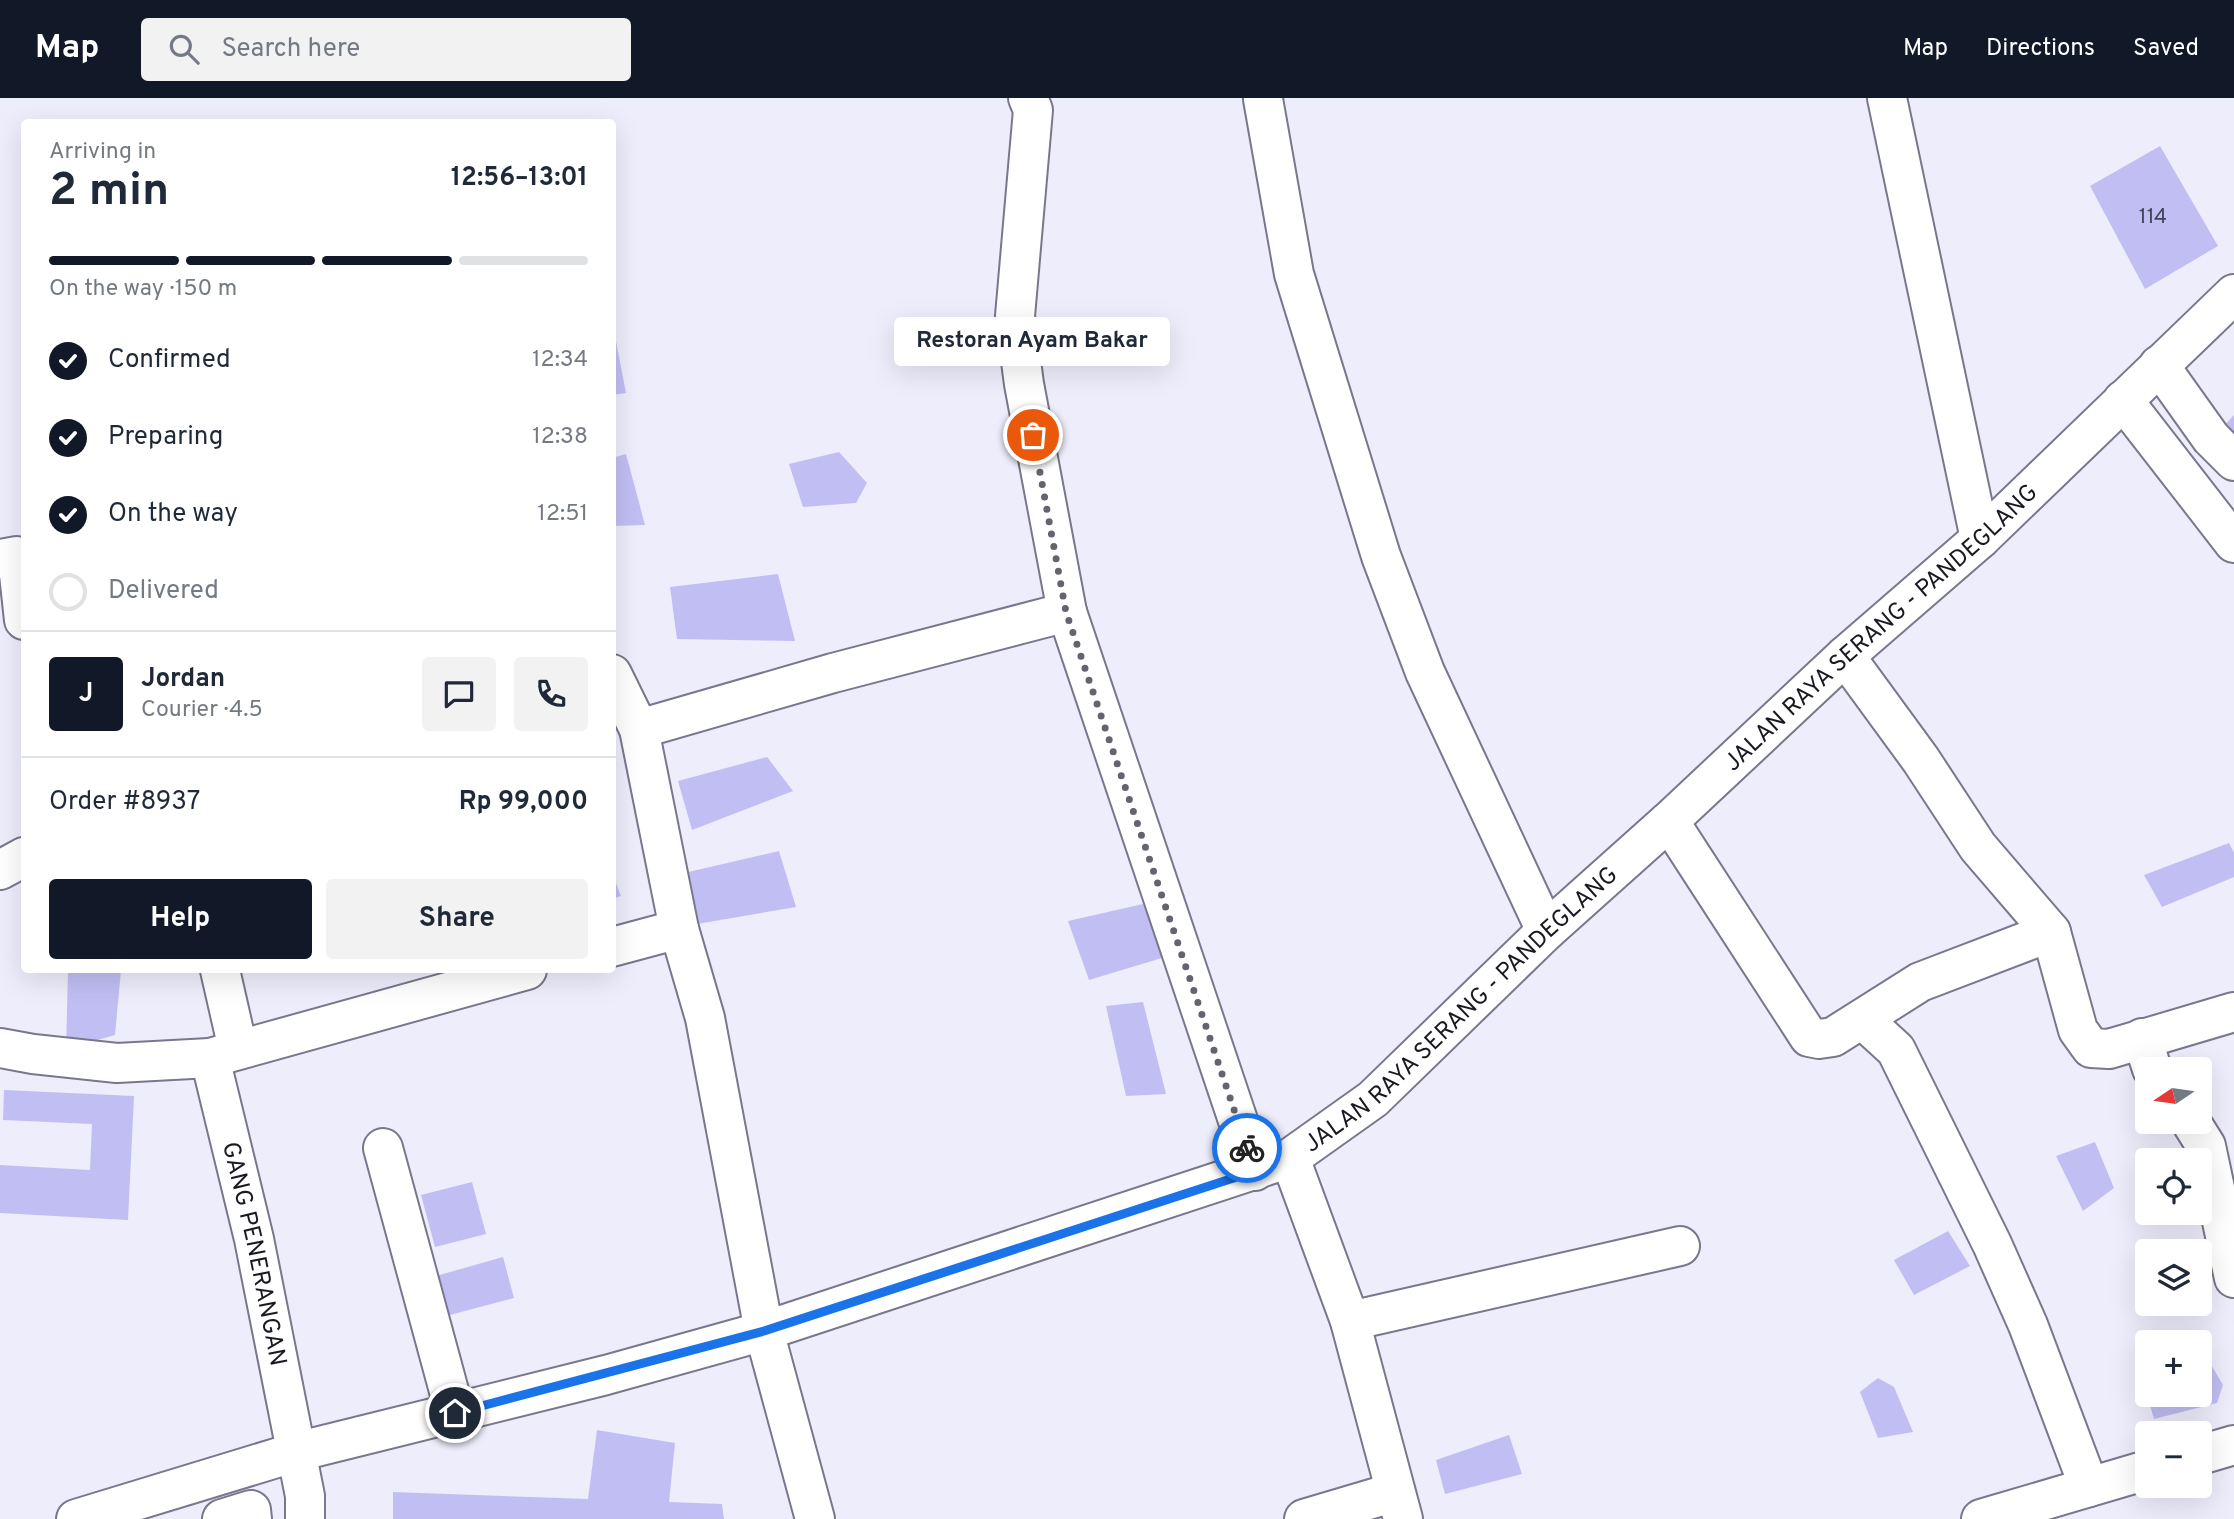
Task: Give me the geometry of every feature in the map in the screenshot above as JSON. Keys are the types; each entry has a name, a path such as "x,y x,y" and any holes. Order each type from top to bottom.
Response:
{"street":[{"path":"1028,98 1033,110 1015,316 1024,384 1066,612 1255,1171"},
{"path":"1887,98 1980,539"},
{"path":"1263,99 1294,274 1381,556 1425,672 1546,931"},
{"name":"JALAN RAYA SERANG - PANDEGLANG","path":"76,1519 296,1452 764,1331 1290,1158 1373,1099 1546,931 1669,821 1845,656 1980,539 2234,294"},
{"path":"2159,365 2211,438 2234,461"},
{"path":"2123,400 2234,543"},
{"path":"14,557 21,601"},
{"path":"639,729 833,673 1066,612"},
{"path":"1845,656 1921,760 1978,847 2051,932 2078,1030 2091,1048 2147,1054 2234,1012"},
{"path":"616,682 639,729 679,929 705,1017 764,1331 815,1519"},
{"path":"1669,821 1809,1037 1833,1037 1920,982 2051,932"},
{"path":"0,870 21,859"},
{"path":"616,946 679,929"},
{"name":"GANG PENERANGAN","path":"220,973 224,1053 254,1239 305,1496 305,1519"},
{"path":"0,1048 117,1063 224,1053 516,973"},
{"path":"1861,1021 1896,1050 1992,1244 2028,1325 2089,1488"},
{"path":"2210,1135 2234,1278"},
{"path":"383,1148 455,1413"},
{"path":"1290,1158 1350,1321 1399,1506 1304,1519"},
{"path":"1350,1321 1680,1246"},
{"path":"2212,1451 2234,1445"},
{"path":"1981,1519 2135,1474"},
{"path":"222,1519 251,1510 251,1519"}],"building":[{"path":"2160,146 2218,246 2145,289 2090,186"},
{"path":"616,341 626,393 616,394"},
{"path":"2234,415 2234,440 2222,428"},
{"path":"839,452 867,483 856,503 803,507 789,464"},
{"path":"626,454 645,525 616,526 616,457"},
{"path":"778,574 795,641 677,639 670,587"},
{"path":"767,757 793,791 692,830 678,781"},
{"path":"2229,843 2234,853 2234,877 2162,907 2144,875"},
{"path":"779,851 796,907 697,924 684,873"},
{"path":"616,883 621,896 616,898"},
{"path":"1143,904 1165,957 1089,980 1068,921"},
{"path":"68,973 121,973 115,1035 66,1049"},
{"path":"1143,1002 1166,1094 1126,1096 1106,1006"},
{"path":"4,1090 134,1096 128,1220 0,1213 0,1165 90,1170 92,1124 3,1120"},
{"path":"2095,1142 2114,1188 2083,1211 2056,1156"},
{"path":"472,1182 486,1234 435,1247 421,1195"},
{"path":"1948,1231 1970,1266 1914,1295 1894,1260"},
{"path":"503,1257 514,1298 446,1316 436,1276"},
{"path":"2212,1366 2223,1385 2217,1403 2212,1404"},
{"path":"1878,1378 1894,1387 1913,1432 1878,1438 1860,1392"},
{"path":"2150,1407 2201,1407 2154,1419"},
{"path":"597,1430 675,1443 669,1502 722,1504 724,1519 393,1519 393,1492 588,1499"},
{"path":"1509,1435 1522,1474 1445,1494 1436,1460"}],"way so far":[{"path":"1033,435 1066,612 1247,1148"}],"place":[{"name":"Restoran Ayam Bakar","path":"1033,435"}],"route":[{"path":"455,1413 764,1331 1255,1171 1247,1148"}]}
